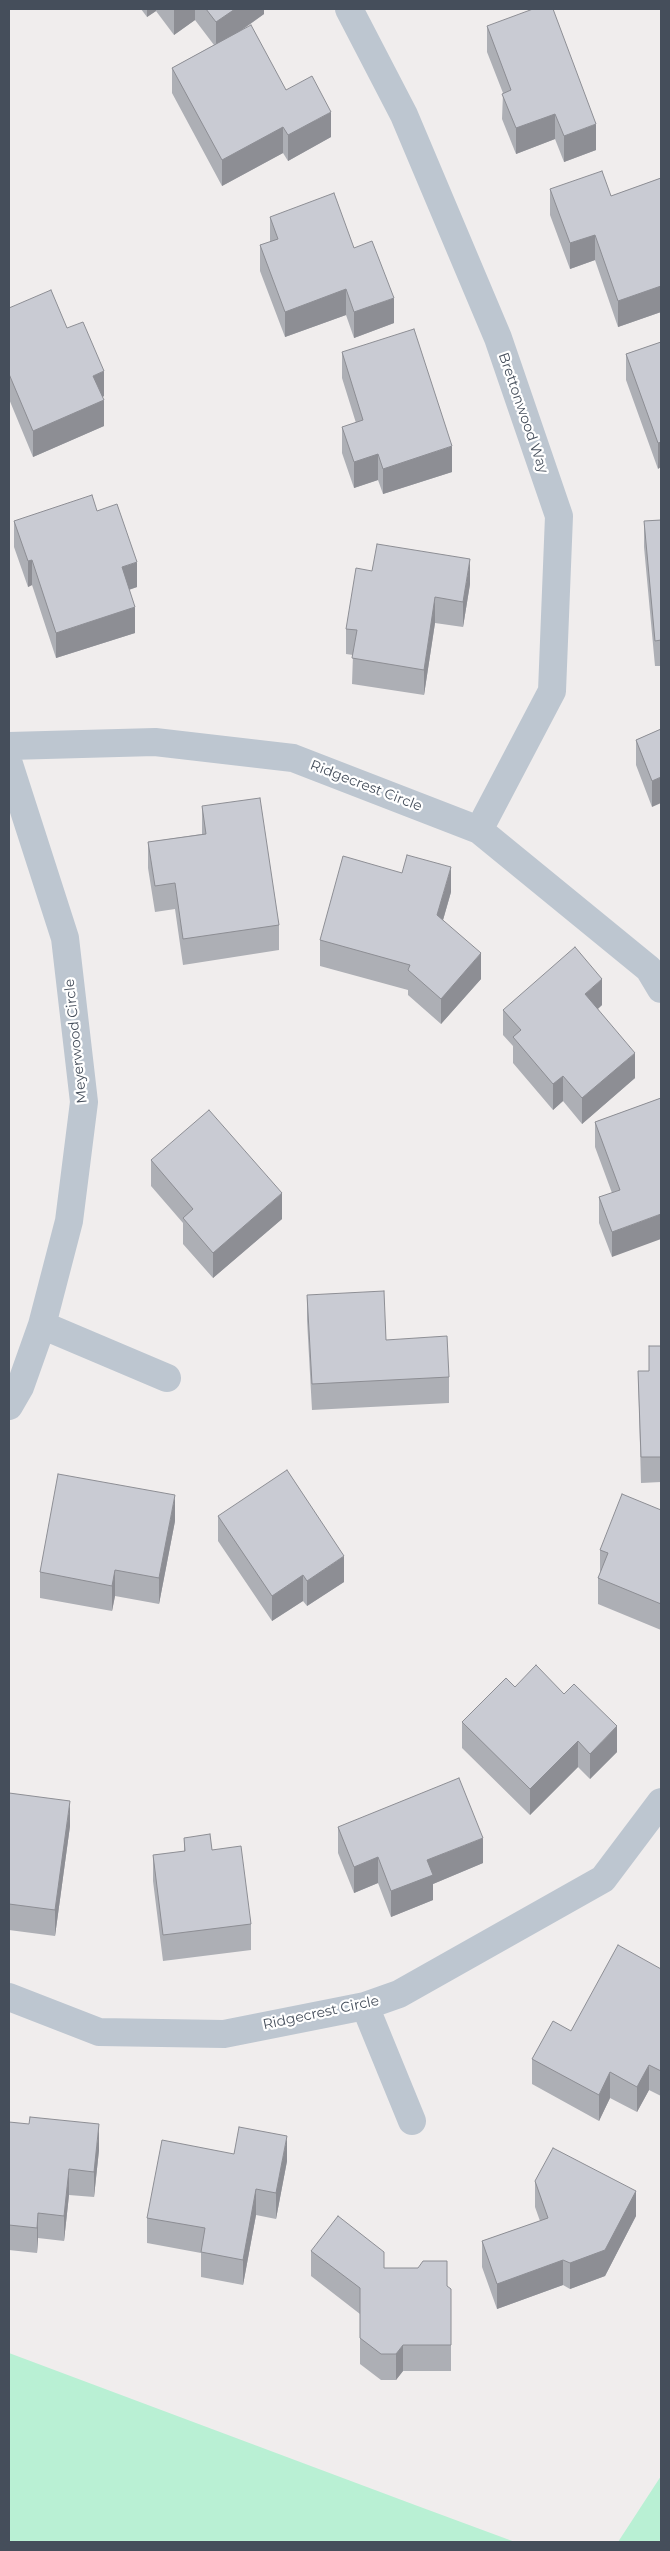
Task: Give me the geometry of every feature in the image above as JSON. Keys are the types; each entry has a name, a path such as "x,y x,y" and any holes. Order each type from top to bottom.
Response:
{"street":[{"name":"Brettonwood Way","path":"349,9 404,115 498,338 558,516 552,691 480,830"},
{"name":"Ridgecrest Circle","path":"9,746 155,742 294,758 480,830 649,969 661,989"},
{"name":"Meyerwood Circle","path":"9,764 65,938 84,1102 69,1221 42,1325 20,1387 9,1406"},
{"path":"42,1325 167,1378"},
{"name":"Ridgecrest Circle","path":"9,1997 99,2032 224,2034 365,2006 399,1994 603,1879 661,1802"},
{"path":"365,2006 412,2121"}],"green space":[{"path":"9,2353 415,2505 515,2542 9,2542"},
{"path":"661,2476 661,2542 618,2542"}],"building":[{"path":"206,9 235,9 216,22"},
{"path":"533,9 553,9 596,124 564,136 555,114 516,128 502,94 511,90 487,26"},
{"path":"251,25 286,90 312,76 331,112 288,135 283,127 222,160 172,68"},
{"path":"602,171 611,196 661,178 661,286 618,301 595,235 570,243 550,189"},
{"path":"334,193 354,248 372,241 394,298 354,312 346,289 285,312 260,245 278,239 270,217"},
{"path":"51,290 67,328 83,322 104,371 93,376 104,400 33,431 9,374 9,308"},
{"path":"414,329 452,446 383,469 378,454 354,462 342,427 363,420 342,352"},
{"path":"661,342 661,442 658,443 626,354"},
{"path":"92,495 97,511 117,504 137,562 122,567 135,607 56,633 32,560 28,561 14,521"},
{"path":"661,520 661,640 655,641 644,521"},
{"path":"377,544 470,559 463,602 435,597 424,670 352,658 357,630 346,629 356,568 372,571"},
{"path":"661,729 661,777 652,781 636,740"},
{"path":"260,798 279,925 183,939 175,883 155,886 148,842 206,834 202,806"},
{"path":"407,855 451,867 437,915 481,953 441,999 408,970 410,965 320,940 343,856 402,873"},
{"path":"575,947 602,979 585,994 635,1053 582,1098 563,1076 553,1084 513,1037 521,1030 503,1010"},
{"path":"661,1098 661,1214 612,1232 599,1197 620,1190 595,1122"},
{"path":"209,1110 282,1193 213,1253 183,1218 193,1209 151,1160"},
{"path":"384,1291 386,1340 447,1336 449,1377 312,1384 307,1295"},
{"path":"649,1346 661,1346 661,1457 641,1457 638,1371 649,1371"},
{"path":"287,1470 344,1556 307,1581 303,1575 272,1596 218,1516"},
{"path":"58,1474 175,1495 159,1578 115,1570 112,1586 40,1572"},
{"path":"622,1494 661,1510 661,1604 598,1578 608,1553 600,1550"},
{"path":"536,1665 564,1694 574,1684 617,1726 590,1754 578,1741 530,1789 462,1722 506,1678 515,1687"},
{"path":"459,1778 483,1838 427,1860 433,1875 391,1891 378,1857 354,1867 338,1827"},
{"path":"9,1793 70,1801 55,1910 9,1904"},
{"path":"210,1834 212,1850 241,1846 251,1924 163,1935 153,1855 185,1851 184,1838"},
{"path":"618,1945 661,1969 661,2071 649,2065 637,2087 610,2072 599,2095 532,2059 553,2021 571,2031"},
{"path":"30,2117 99,2124 94,2172 69,2169 64,2216 38,2213 37,2228 9,2225 9,2122 29,2124"},
{"path":"239,2127 287,2136 276,2193 256,2189 243,2260 201,2252 205,2228 147,2218 162,2140 234,2154"},
{"path":"553,2148 636,2191 605,2250 570,2263 563,2260 497,2284 482,2241 548,2218 535,2181"},
{"path":"338,2216 384,2252 384,2268 418,2268 423,2261 447,2261 447,2286 451,2289 451,2345 403,2345 396,2354 381,2354 360,2338 360,2288 311,2251"}]}
